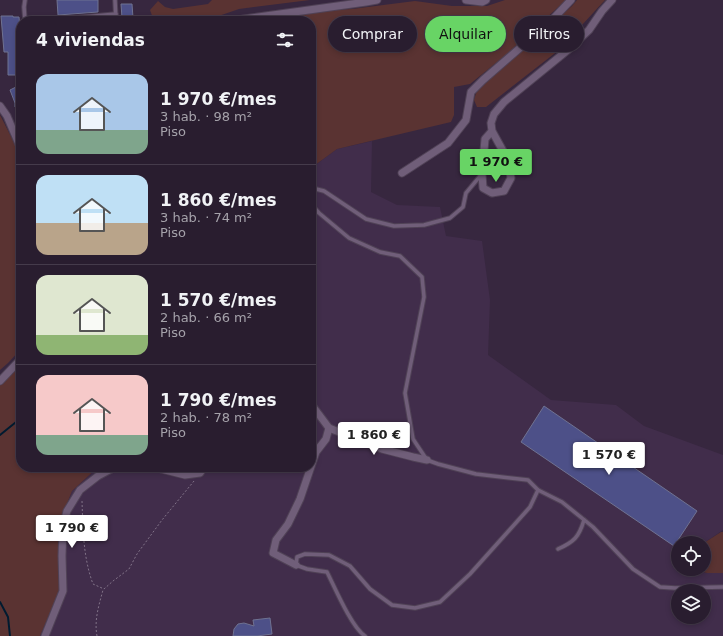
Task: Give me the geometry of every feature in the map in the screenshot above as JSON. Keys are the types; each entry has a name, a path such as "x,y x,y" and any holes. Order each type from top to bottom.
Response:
{"street":[{"path":"264,16 377,0"},
{"path":"466,0 482,2 486,0"},
{"path":"402,173 448,143 466,120 471,92 551,21 571,0"},
{"path":"492,131 485,139 482,174 483,188 492,193 504,191 511,178 508,160 492,131 491,123 494,114 504,102 569,49 589,30 602,11 612,0"},
{"path":"0,106 7,116 16,138"},
{"path":"0,381 16,364"},
{"path":"316,411 329,428 382,449 413,458 427,460"},
{"path":"316,452 326,440 329,428"},
{"path":"45,636 63,591 63,527 67,511 80,490 106,472"},
{"path":"173,472 185,475 195,472"},
{"path":"296,565 273,553 276,540 288,524 300,499 309,472"}],"lane":[{"path":"25,0 25,16"},
{"path":"94,16 116,14 115,0"},
{"path":"316,189 324,191 366,219 394,226 424,226 450,218 462,207 466,193 482,174"},
{"path":"316,210 349,238 380,252 400,256 422,277 424,297 405,393 414,438 427,460 476,474 528,480 538,490 562,502 593,528 633,569 660,587 723,587"},
{"path":"366,636 362,634 351,620 327,572 307,570 296,565 297,557 305,554 329,555 350,566 370,589 392,605 416,608 440,602 470,574 530,507 538,490"},
{"path":"558,549 569,544 580,532 584,520"}],"path":[{"path":"97,636 97,611 104,589 112,581 129,569 136,554 200,472"},
{"path":"80,490 82,498 85,555 89,573 93,584 104,589"}],"shaded area":[{"path":"212,0 310,0 239,9 219,16 152,16 150,10 158,1 165,7 173,9 208,4"},
{"path":"505,0 566,0 549,16 514,16 514,48 470,84 454,87 454,115 451,122 337,149 316,164 316,16 288,16 314,11 352,9 415,1 452,6 487,6"},
{"path":"577,0 605,0 584,23 584,16 561,16"},
{"path":"519,52 556,52 486,107 477,107 474,100 477,90"},
{"path":"0,115 16,146 16,354 0,370"},
{"path":"372,141 371,192 397,205 440,207 446,236 482,241 490,300 488,355 551,400 616,405 644,426 723,455 723,530 711,538 711,536 671,536 671,576 711,576 711,573 723,573 723,636 40,636 60,589 58,526 72,491 93,472 316,472 316,164 337,149"},
{"path":"16,366 16,472 93,472 72,491 58,526 60,589 40,636 0,636 0,383"},
{"path":"723,532 723,573 711,573 711,538"}],"building":[{"path":"57,0 98,0 98,12 58,15"},
{"path":"121,4 132,4 133,16 122,16"},
{"path":"1,16 13,16 16,17 16,75 8,75 8,52 4,52"},
{"path":"16,87 16,107 15,107 10,90"},
{"path":"544,406 697,511 681,536 671,536 671,544 521,442"},
{"path":"270,618 272,634 257,636 233,636 234,629 238,624 244,623 254,626 253,620"}],"waterway":[{"path":"0,435 16,422"},
{"path":"0,602 8,617 10,636"}]}
